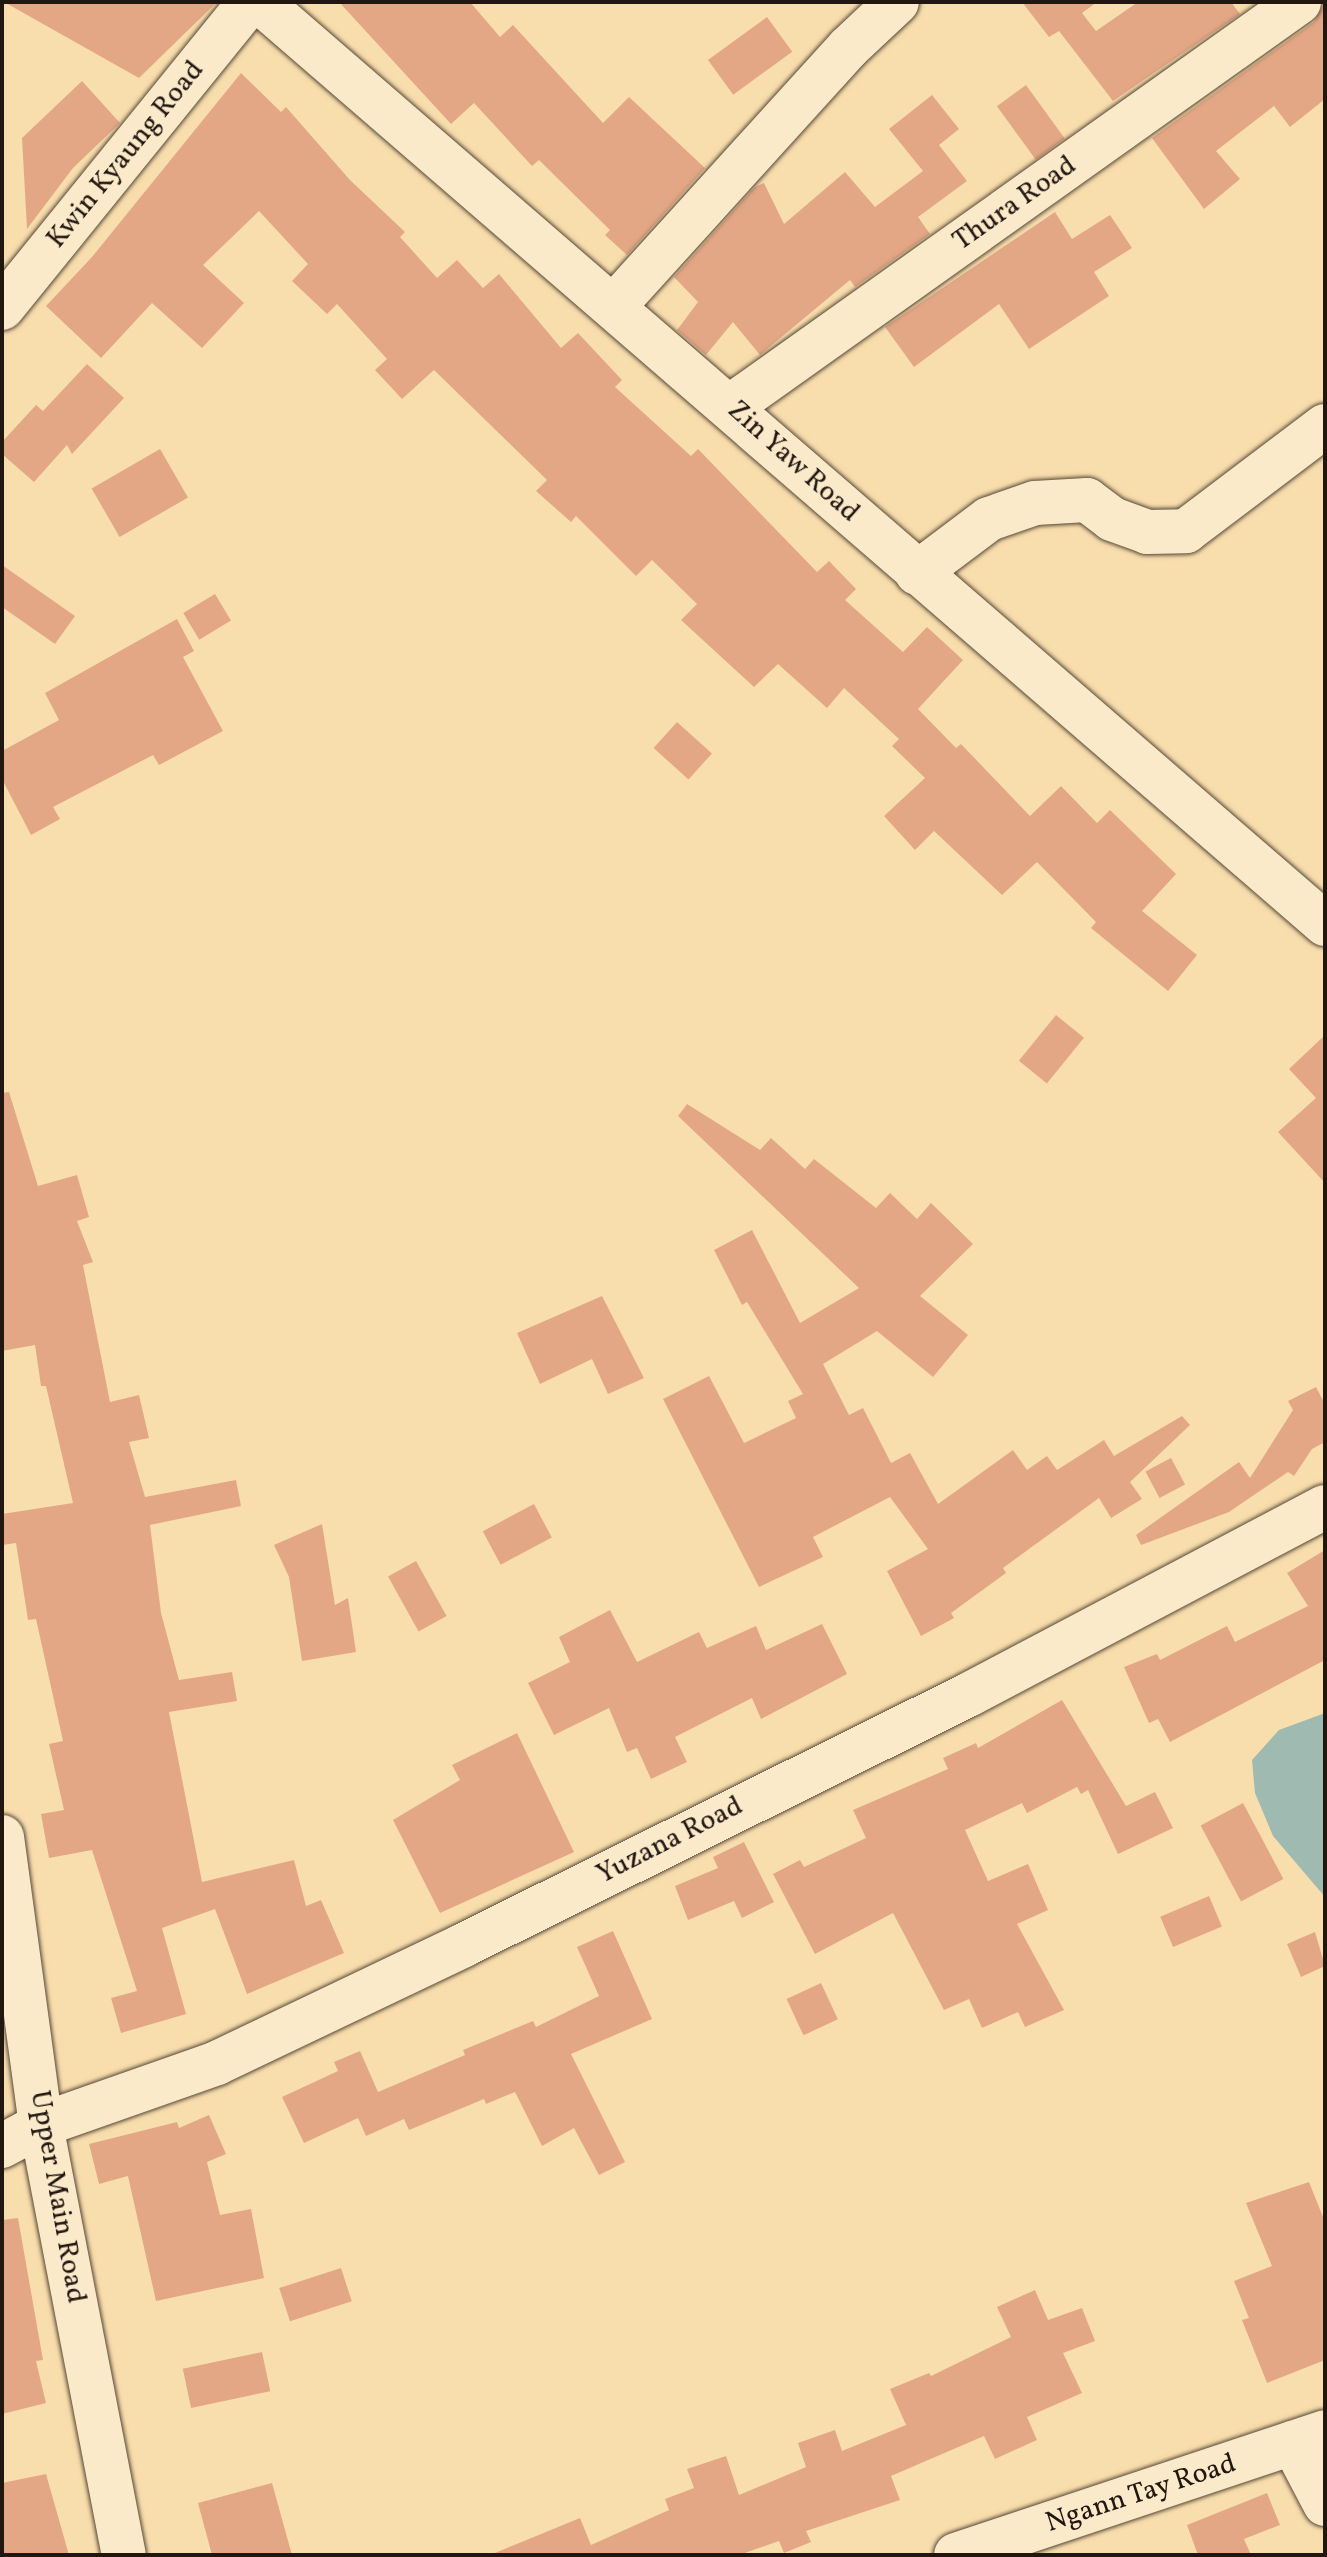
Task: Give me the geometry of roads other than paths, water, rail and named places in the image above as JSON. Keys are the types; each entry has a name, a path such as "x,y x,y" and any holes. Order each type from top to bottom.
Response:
{"street":[{"name":"Kwin Kyaung Road","path":"2,308 250,2"},
{"name":"Zin Yaw Road","path":"260,2 615,305 917,573 1325,924"},
{"path":"615,305 848,48 897,2"},
{"name":"Thura Road","path":"731,406 1299,2"},
{"path":"917,573 989,519 1035,503 1087,500 1112,519 1147,532 1186,531 1325,426"},
{"name":"Yuzana Road","path":"2,2146 41,2125 217,2063 447,1953 970,1694 1325,1507"},
{"name":"Upper Main Road","path":"2,1837 41,2125 124,2555"},
{"path":"1309,2438 1325,2504"},
{"name":"Ngann Tay Road","path":"956,2555 1309,2438"}],"water":[{"path":"1325,1713 1325,1897 1273,1836 1255,1793 1252,1760 1279,1730"}]}
